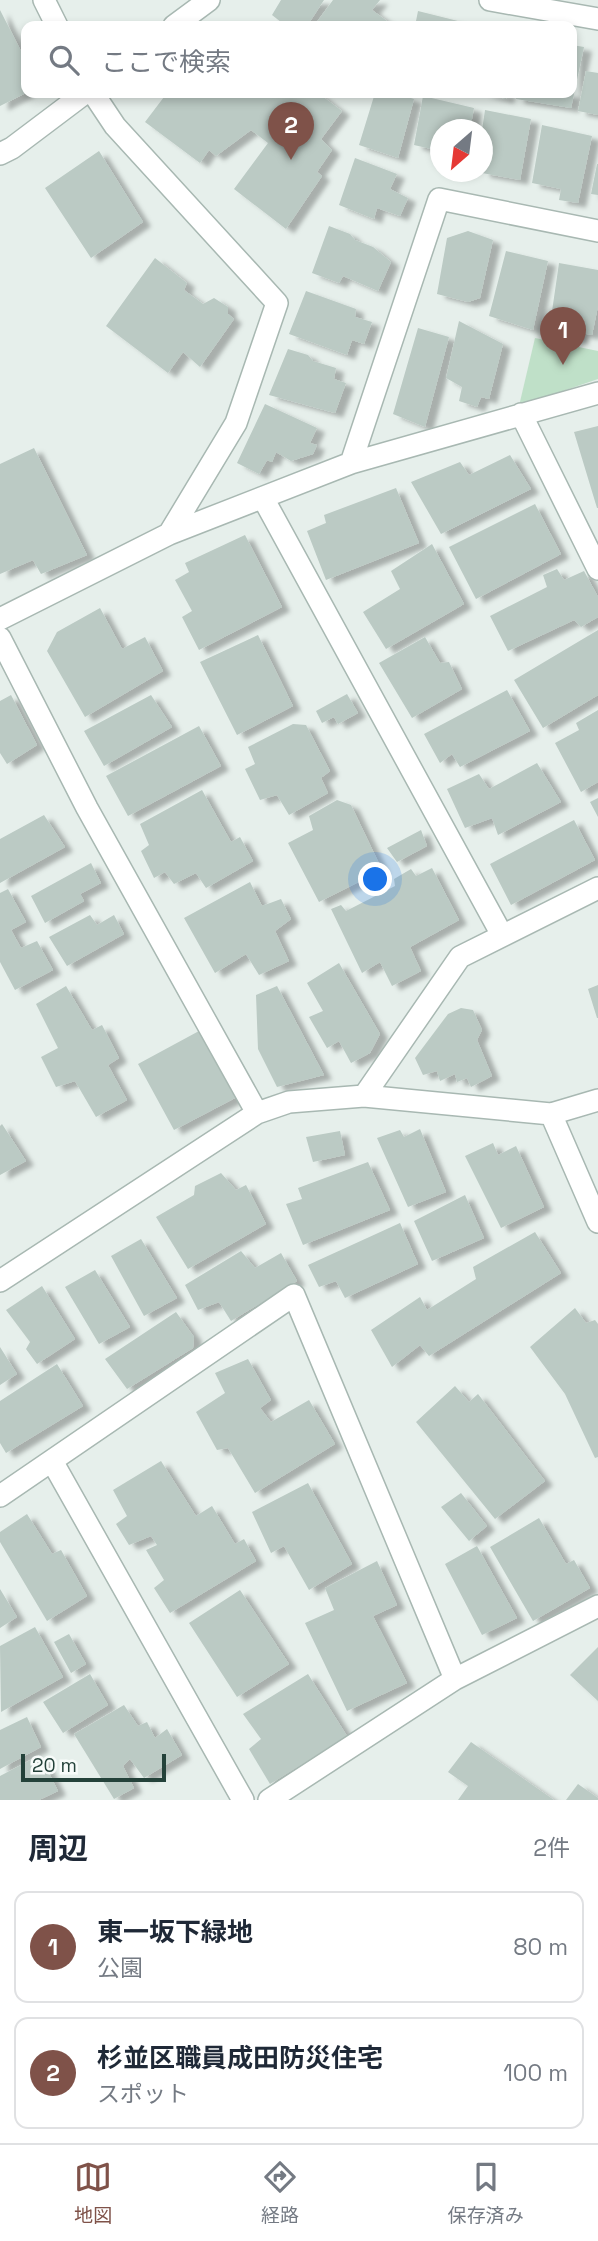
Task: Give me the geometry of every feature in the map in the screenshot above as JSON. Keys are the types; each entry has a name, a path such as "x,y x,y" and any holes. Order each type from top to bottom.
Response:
{"street":[{"path":"44,0 54,21"},
{"path":"181,21 209,0"},
{"path":"490,0 598,19"},
{"path":"0,154 78,98"},
{"path":"96,98 114,126 277,303 236,423 169,534"},
{"path":"351,463 439,199 598,231"},
{"path":"0,619 169,534 351,463 598,393"},
{"path":"522,414 598,569"},
{"path":"263,498 502,935"},
{"path":"0,638 87,808 257,1113"},
{"path":"364,1096 460,957 598,888"},
{"path":"0,1281 257,1113 289,1102 364,1096 551,1114 598,1100"},
{"path":"551,1114 598,1222"},
{"path":"0,1496 295,1295 455,1679"},
{"path":"52,1461 243,1800"},
{"path":"269,1800 455,1679 598,1606"}],"green space":[{"path":"535,338 598,351 598,379 519,406"}],"building":[{"path":"281,0 324,0 310,21 280,21 272,15"},
{"path":"333,0 380,0 372,10 387,21 318,21"},
{"path":"0,10 21,51 21,96 0,106"},
{"path":"418,11 458,21 416,21"},
{"path":"577,46 584,47 577,80"},
{"path":"586,71 598,73 598,115 578,111"},
{"path":"163,98 325,98 342,111 321,139 332,150 317,172 322,176 286,229 234,189 268,143 251,130 216,156 209,150 200,163 145,122"},
{"path":"373,98 414,99 398,158 359,145"},
{"path":"423,98 474,108 472,119 430,119 430,149 414,145"},
{"path":"516,98 573,98 571,108"},
{"path":"485,110 531,119 520,180 493,175 493,119 484,119"},
{"path":"542,125 592,136 578,203 559,200 561,189 532,183"},
{"path":"99,151 143,222 91,258 45,188"},
{"path":"355,158 397,174 390,189 408,198 400,216 377,208 374,219 339,205"},
{"path":"598,164 598,195 591,194"},
{"path":"329,226 373,247 391,262 378,291 343,276 339,283 312,273"},
{"path":"468,231 493,240 480,298 468,302 437,294 447,238"},
{"path":"506,251 548,261 533,330 489,316"},
{"path":"155,258 187,283 184,290 203,304 214,298 228,307 228,314 234,319 200,367 183,352 168,373 106,326"},
{"path":"559,263 598,270 598,306 592,335 581,333 580,340 549,332"},
{"path":"306,291 356,309 355,317 372,322 364,344 352,340 347,355 289,334"},
{"path":"459,321 503,344 489,399 481,397 477,407 459,401 462,387 446,378"},
{"path":"418,328 449,337 425,427 393,414"},
{"path":"288,349 336,368 334,379 346,383 335,413 269,395"},
{"path":"265,404 317,428 310,443 317,445 313,454 291,461 276,452 272,462 267,460 259,474 237,463"},
{"path":"598,426 598,508 597,508 574,432"},
{"path":"34,448 87,555 41,574 33,560 0,574 0,464"},
{"path":"510,455 531,489 441,534 411,482 460,462 469,475"},
{"path":"396,488 419,543 326,580 307,531 326,523 324,515"},
{"path":"535,504 561,554 476,599 449,547"},
{"path":"245,535 282,607 199,650 182,617 192,611 175,580 189,572 185,563"},
{"path":"432,544 464,604 386,649 363,612 400,589 391,571"},
{"path":"557,569 564,580 584,571 598,597 598,617 581,627 574,620 508,651 490,616 547,587 543,575"},
{"path":"100,608 122,649 145,637 163,671 85,717 47,651 57,632"},
{"path":"598,630 598,695 543,728 514,680"},
{"path":"258,635 293,706 237,735 200,662"},
{"path":"425,637 440,663 449,662 462,689 412,718 379,663"},
{"path":"507,690 530,731 460,767 452,754 440,763 424,734"},
{"path":"347,694 358,713 338,724 334,717 322,723 316,711"},
{"path":"11,695 37,745 7,764 0,753 0,701"},
{"path":"151,695 172,727 104,766 84,731"},
{"path":"598,710 598,782 581,792 555,743 579,730 576,723"},
{"path":"293,724 306,725 330,771 321,778 328,793 289,815 277,795 260,800 245,769 255,764 248,747"},
{"path":"199,726 221,766 128,816 106,776"},
{"path":"537,763 561,802 498,835 492,818 465,828 447,789 479,774 489,789"},
{"path":"202,790 231,842 240,837 253,861 206,888 196,873 174,884 165,872 154,878 141,851 149,845 140,824"},
{"path":"598,798 598,817 590,802"},
{"path":"337,800 351,805 382,870 319,902 288,843 313,830 309,816"},
{"path":"44,815 65,847 0,883 0,839"},
{"path":"574,820 595,860 511,905 490,864"},
{"path":"421,830 427,846 397,862 387,848"},
{"path":"91,863 101,883 80,894 84,901 45,923 31,896"},
{"path":"432,868 459,920 410,947 421,971 392,986 380,962 362,973 331,909 341,905 346,911 395,886 394,879 411,869 416,876"},
{"path":"250,882 262,906 281,899 291,919 275,931 289,961 259,975 246,954 215,973 184,918"},
{"path":"8,889 26,922 11,930 21,948 37,941 53,970 15,990 0,962 0,893"},
{"path":"90,915 97,925 114,915 124,934 67,966 49,937"},
{"path":"339,963 380,1034 370,1053 351,1063 339,1041 327,1048 309,1017 323,1011 307,983"},
{"path":"598,985 598,1018 597,1018 588,989"},
{"path":"66,986 92,1030 102,1025 119,1058 108,1065 127,1100 96,1117 75,1081 56,1087 41,1057 58,1048 36,1004"},
{"path":"277,986 324,1075 277,1087 258,1049 256,995"},
{"path":"461,1008 473,1010 482,1030 477,1040 492,1076 471,1087 467,1078 457,1082 455,1074 440,1081 437,1071 423,1075 415,1058 448,1014"},
{"path":"199,1031 235,1098 174,1130 138,1064"},
{"path":"2,1124 26,1161 0,1175 0,1126"},
{"path":"420,1129 446,1192 408,1207 377,1138 400,1130 404,1137"},
{"path":"340,1131 345,1155 313,1162 306,1137"},
{"path":"493,1143 498,1155 516,1146 544,1207 501,1228 465,1156"},
{"path":"368,1162 390,1210 303,1245 286,1204 302,1199 298,1188"},
{"path":"221,1173 236,1190 246,1185 266,1224 188,1269 156,1217 194,1195 195,1186"},
{"path":"465,1195 484,1238 432,1261 414,1221"},
{"path":"400,1223 418,1264 345,1298 336,1281 319,1287 308,1265"},
{"path":"535,1232 561,1273 429,1356 420,1345 392,1367 371,1330 420,1297 427,1310 476,1279 473,1267"},
{"path":"141,1239 177,1298 144,1316 111,1256"},
{"path":"241,1251 255,1268 281,1253 297,1281 231,1321 219,1302 198,1310 185,1285"},
{"path":"95,1270 130,1327 99,1344 65,1287"},
{"path":"42,1286 75,1339 37,1364 26,1349 30,1342 6,1310"},
{"path":"575,1308 586,1323 595,1320 598,1324 598,1457 595,1458 565,1394 530,1347"},
{"path":"176,1312 194,1337 193,1348 127,1389 105,1359"},
{"path":"0,1347 17,1374 0,1385"},
{"path":"248,1359 271,1400 260,1408 271,1422 309,1400 335,1444 255,1493 228,1448 217,1450 196,1412 225,1393 215,1373"},
{"path":"57,1364 83,1406 6,1453 0,1443 0,1401"},
{"path":"455,1386 469,1402 478,1394 545,1481 495,1519 416,1422"},
{"path":"161,1461 196,1516 212,1506 235,1544 244,1539 256,1561 170,1613 154,1588 164,1580 146,1550 157,1545 151,1536 129,1545 116,1524 127,1516 113,1490"},
{"path":"308,1483 352,1564 309,1590 284,1546 271,1553 252,1512"},
{"path":"461,1493 487,1526 469,1541 441,1507"},
{"path":"27,1514 52,1554 61,1550 87,1596 47,1621 0,1542 0,1532"},
{"path":"539,1518 566,1564 574,1560 590,1588 533,1621 490,1547"},
{"path":"477,1546 517,1618 482,1635 445,1564"},
{"path":"377,1561 397,1605 373,1616 407,1683 347,1711 305,1623 334,1610 325,1588"},
{"path":"0,1589 17,1617 0,1628"},
{"path":"240,1590 289,1664 237,1697 189,1623"},
{"path":"35,1627 63,1677 1,1712 0,1646"},
{"path":"69,1634 86,1664 71,1673 54,1642"},
{"path":"598,1647 598,1701 570,1675"},
{"path":"90,1674 108,1705 63,1733 43,1702"},
{"path":"308,1674 347,1736 270,1784 249,1749 261,1739 243,1714"},
{"path":"124,1705 138,1726 147,1722 155,1738 167,1729 182,1755 144,1778 130,1759 123,1766 134,1788 114,1799 74,1734"},
{"path":"27,1717 41,1747 0,1769 0,1730"},
{"path":"471,1742 554,1800 458,1800 468,1786 448,1772"},
{"path":"40,1755 58,1791 39,1800 0,1800 0,1776"},
{"path":"578,1784 598,1798 598,1800 566,1800"}],"place":[{"name":"杉並区職員成田防災住宅","path":"291,160"},
{"name":"東一坂下緑地","path":"563,365"}]}
